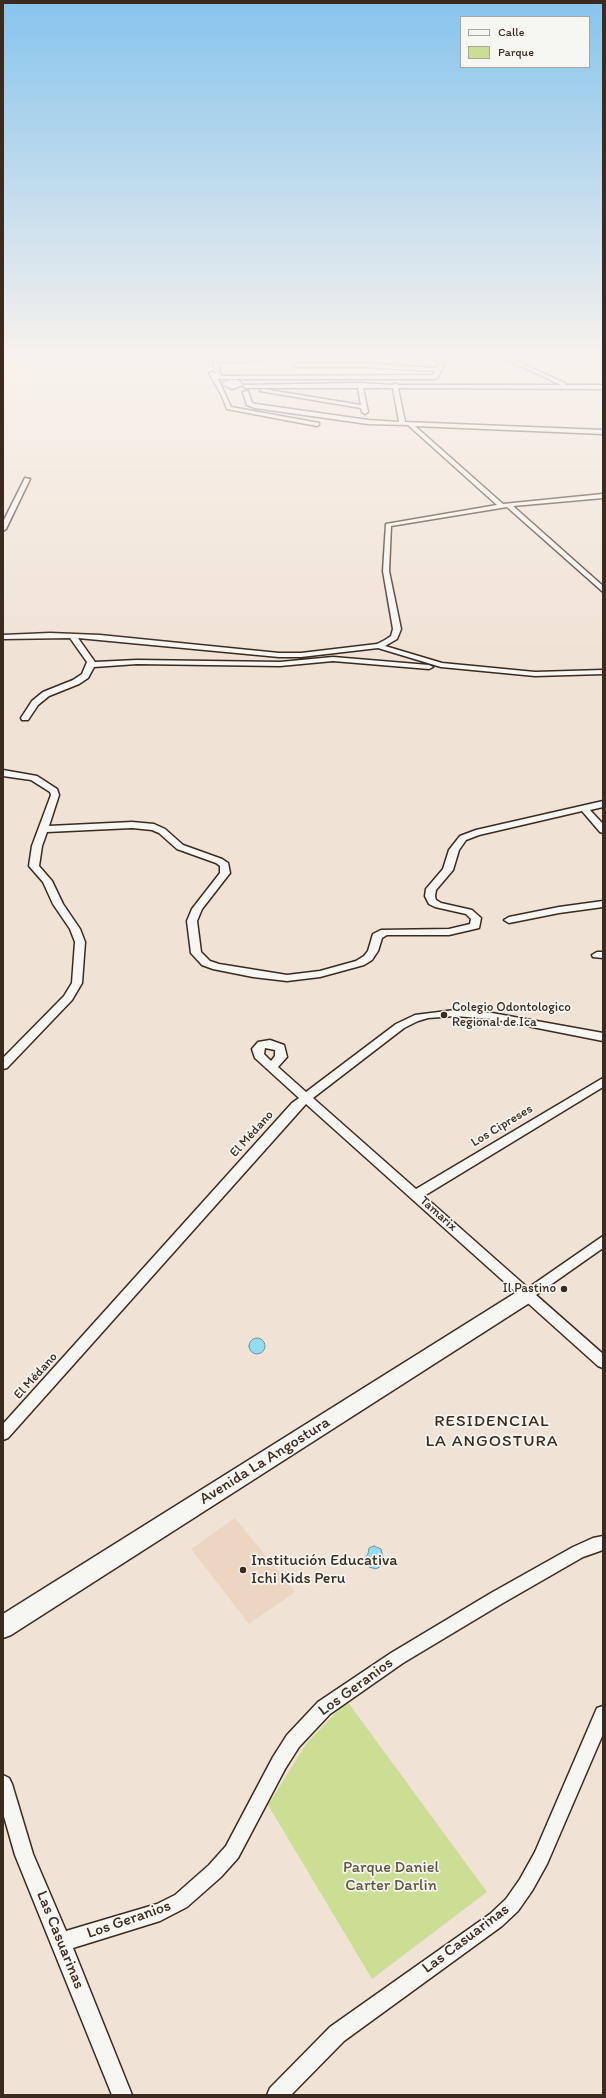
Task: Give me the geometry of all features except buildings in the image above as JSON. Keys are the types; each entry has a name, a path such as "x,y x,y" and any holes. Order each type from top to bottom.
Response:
{"street":[{"path":"449,457 603,590"},
{"path":"3,529 27,479"},
{"path":"3,637 72,636 273,655 301,655 378,646 388,642 394,637 397,629 386,570 388,525 505,505 603,496"},
{"path":"25,718 35,703 46,694 85,676 90,662 72,636"},
{"path":"378,646 441,665 535,674 603,674"},
{"path":"90,665 137,662 280,664 333,659 550,677 603,674"},
{"path":"3,773 23,775 34,778 44,782 54,791 55,795 42,829 34,856 34,866 47,881 58,904 75,929 80,942 77,983 68,998 3,1065"},
{"path":"42,829 132,826 154,827 162,831 180,847 219,861 225,865 225,872 197,909 192,922 196,953 206,963 217,967 253,974 287,978 320,974 360,963 368,958 373,951 377,936 385,932 449,932 475,926 476,918 469,912 438,905 432,902 430,896 431,889 448,870 454,850 463,838 476,833 603,804"},
{"path":"585,809 603,830"},
{"path":"509,920 559,910 603,904"},
{"name":"El Médano","path":"3,1434 306,1096 400,1026 415,1018 428,1015 455,1013 492,1016 603,1037"},
{"name":"Tamarix","path":"272,1067 603,1362"},
{"name":"Los Cipreses","path":"416,1195 603,1082"},
{"path":"527,1295 603,1241"},
{"name":"Avenida La Angostura","path":"3,1627 527,1295"},
{"name":"Los Geranios","path":"62,1942 147,1916 181,1901 216,1871 232,1852 279,1763 294,1741 324,1708 396,1658 490,1602 578,1552 593,1545 603,1544"},
{"name":"Las Casuarinas","path":"277,2095 337,2034 496,1920 512,1906 541,1858 603,1714"},
{"name":"Las Casuarinas","path":"3,1784 24,1855 62,1942 122,2095"}],"shaded area":[{"name":"Institución Educativa Ichi Kids Peru","path":"235,1518 295,1592 249,1624 191,1549"}],"green space":[{"name":"Parque Daniel Carter Darlin","path":"347,1701 487,1892 372,1979 268,1805 306,1744"}],"water":[{"path":"257,1338 264,1343 265,1346 260,1353 257,1354 250,1349 249,1346 254,1339"},
{"path":"374,1546 381,1549 384,1561 383,1565 376,1569 369,1567 365,1558 368,1554 369,1548"}],"place":[{"name":"Colegio Odontologico Regional de Ica","path":"444,1015"},
{"name":"Il Pastino","path":"564,1289"},
{"name":"Institución Educativa Ichi Kids Peru","path":"243,1570"}],"district":[{"name":"RESIDENCIAL LA ANGOSTURA","path":"492,1432"}]}
